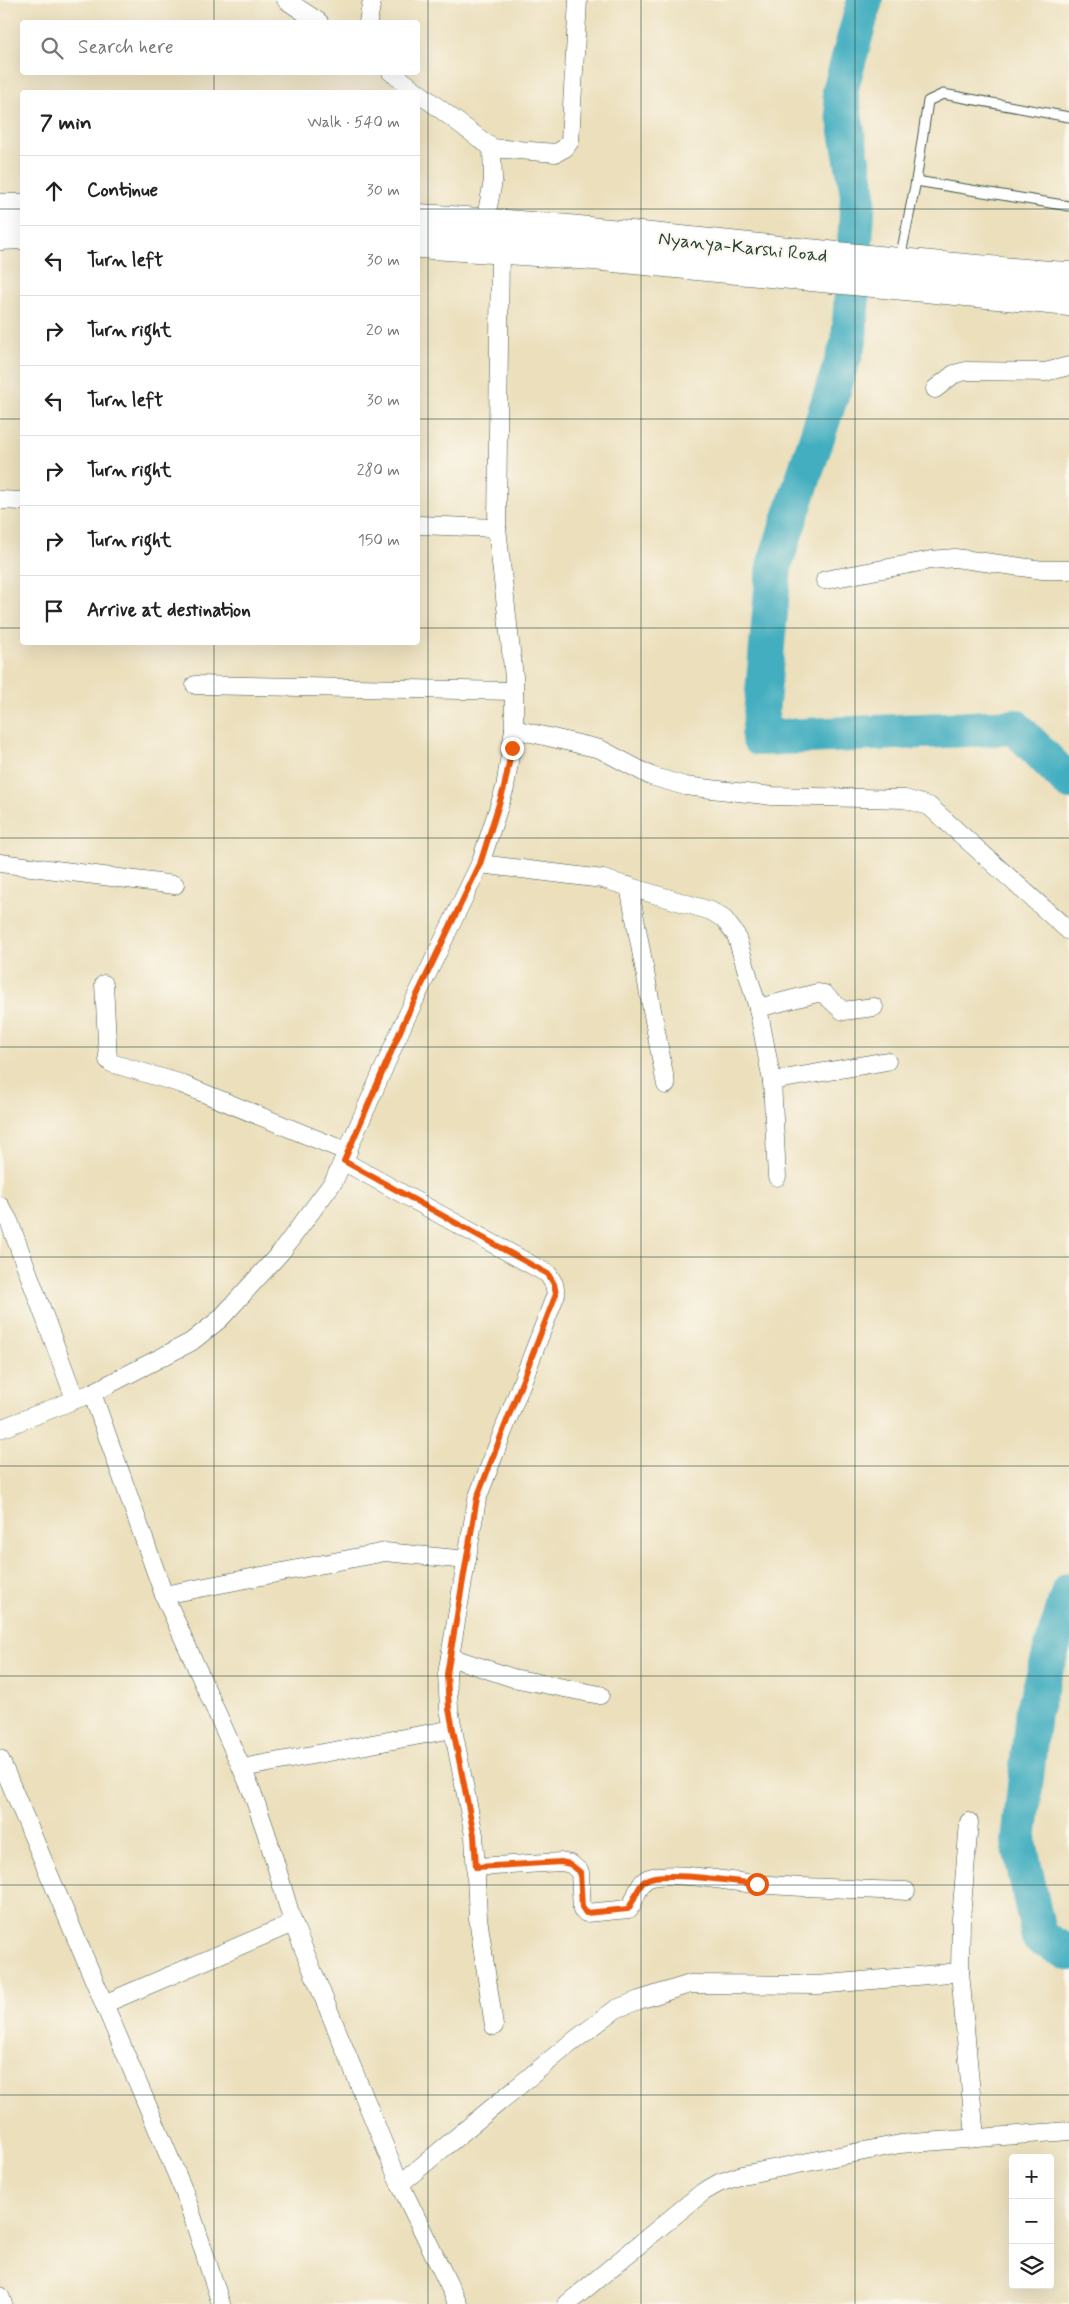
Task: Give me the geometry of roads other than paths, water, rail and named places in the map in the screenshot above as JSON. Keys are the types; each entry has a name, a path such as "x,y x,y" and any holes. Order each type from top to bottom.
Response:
{"main road":[{"path":"0,208 20,208"},
{"name":"Nyanya-Karshi Road","path":"420,218 650,236 899,263 1069,276"},
{"path":"0,236 20,235"},
{"name":"Nyanya-Karshi Road","path":"420,244 500,248 1069,302"}],"street":[{"path":"286,0 316,20"},
{"path":"368,20 372,0"},
{"path":"420,94 492,148 556,153 565,148 570,141 578,0"},
{"path":"395,75 415,90"},
{"path":"485,222 493,181 492,148"},
{"path":"0,1429 92,1392 191,1342 220,1319 281,1252 334,1181 405,1020 480,864 504,788 514,729 514,691 497,528 500,248"},
{"path":"935,389 954,374 966,371 1045,372 1069,366"},
{"path":"0,500 20,501"},
{"path":"420,526 497,528"},
{"path":"825,580 931,560 955,558 1043,570 1069,570"},
{"path":"195,685 514,691"},
{"path":"514,729 600,750 651,776 685,786 772,796 905,799 929,806 1069,931"},
{"path":"0,863 175,885"},
{"path":"480,864 603,879 711,911 724,919 736,935 758,1008 772,1081 777,1177"},
{"path":"629,886 666,1085"},
{"path":"104,984 108,1060 179,1083 346,1156 548,1274 554,1284 556,1294 477,1498 447,1674 449,1709 474,1835 478,1918 494,2026"},
{"path":"758,1008 817,993 824,994 844,1011 874,1007"},
{"path":"772,1081 887,1061"},
{"path":"0,1206 9,1220 75,1399"},
{"path":"92,1392 164,1595 242,1768 266,1832 293,1924 400,2184 458,2304"},
{"path":"164,1595 384,1552 467,1560"},
{"path":"450,1657 513,1678 600,1694"},
{"path":"242,1768 453,1729"},
{"path":"0,1759 185,2194 221,2304"},
{"path":"969,1822 961,1919 960,1972 975,2138"},
{"path":"476,1867 561,1862 570,1864 580,1872 582,1907 586,1913 628,1909 634,1902 641,1885 647,1879 664,1875 757,1884 906,1891"},
{"path":"104,2004 293,1924"},
{"path":"400,2184 567,2046 616,2009 639,2000 690,1984 818,1985 960,1972"},
{"path":"566,2304 703,2192 719,2182 742,2175 900,2144 1069,2131"},
{"path":"0,2296 3,2304"}],"lane":[{"path":"899,263 916,181 928,102 943,94 1069,117"},
{"path":"916,181 1069,206"}],"waterway":[{"path":"865,0 840,91 858,195 849,341 774,566 759,738 1015,727 1069,782"},
{"path":"1069,1591 1033,1712 1019,1842 1039,1937 1069,1953"}]}
